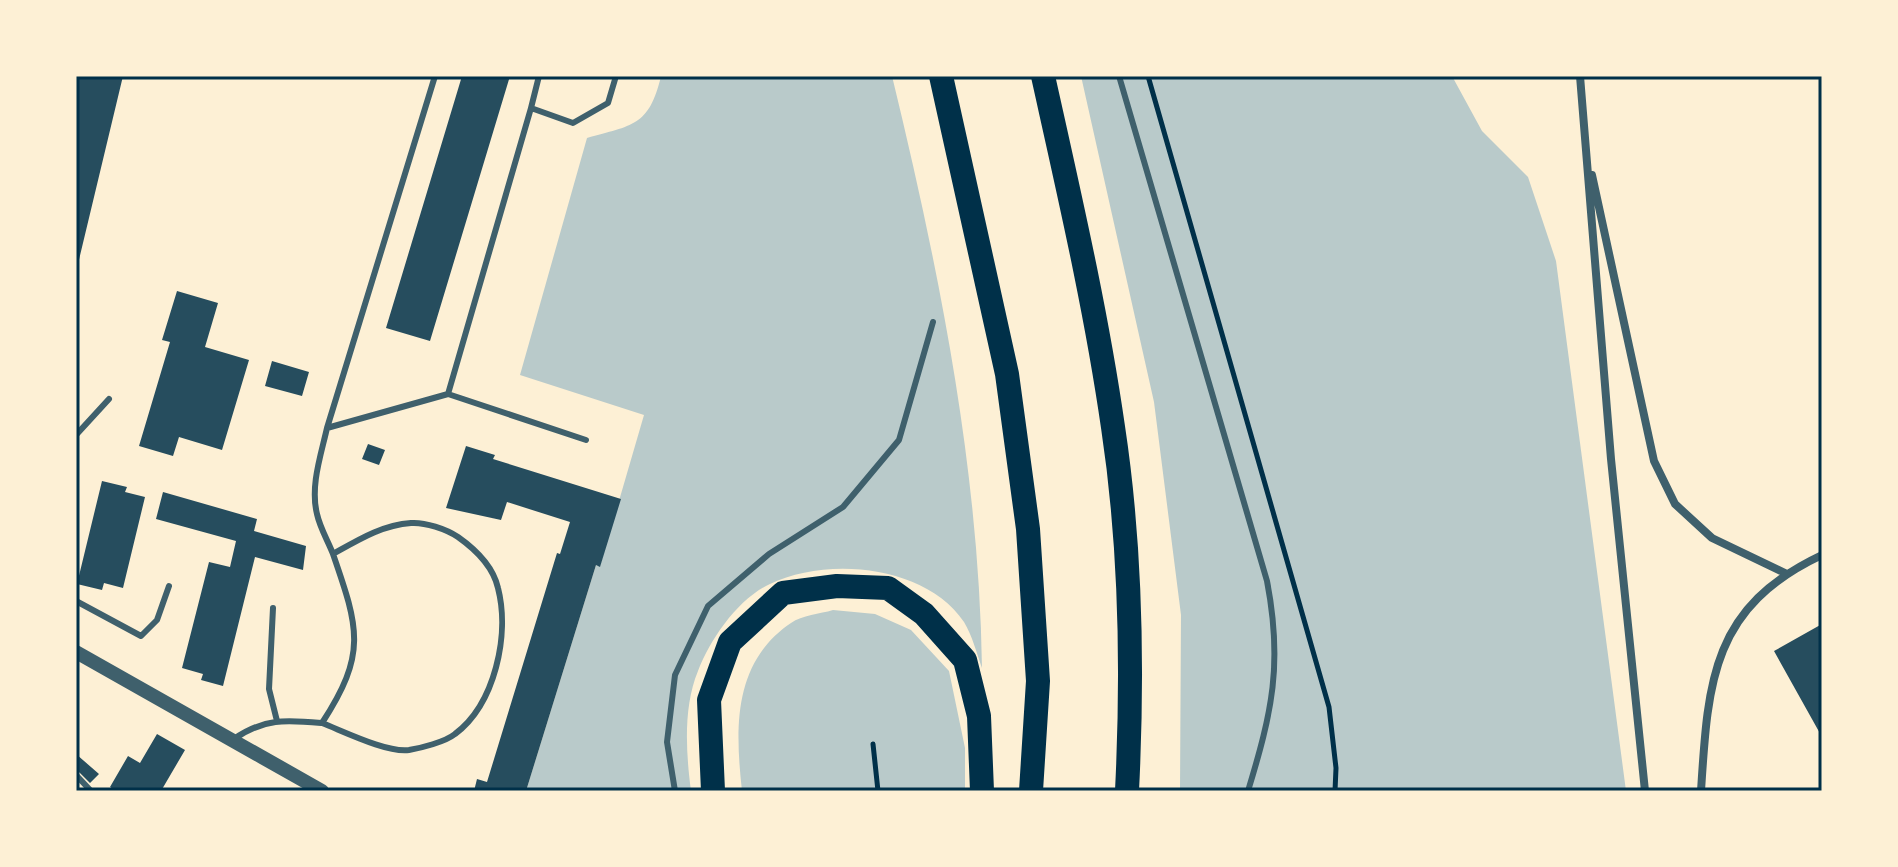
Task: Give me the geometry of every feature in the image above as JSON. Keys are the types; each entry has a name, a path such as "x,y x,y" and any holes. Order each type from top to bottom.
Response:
{"highway":[{"path":"941,76 1007,374 1028,529 1038,681 1031,791"},
{"path":"1043,76 1085,261 1114,430 1132,705 1127,791"},
{"path":"713,791 709,700 730,642 783,593 837,586 888,588 924,614 965,660 979,716 982,791"}],"street":[{"path":"1580,76 1611,459 1645,791"},
{"path":"1585,145 1654,461 1675,504 1712,538 1785,573"},
{"path":"1701,791 1717,658 1739,616 1785,573 1822,555"},
{"path":"76,652 322,791"}],"lane":[{"path":"322,723 343,690 355,658 355,626 333,554 316,513 316,478 327,428 435,76"},
{"path":"448,394 539,76"},
{"path":"531,108 573,123 608,103 616,76"},
{"path":"1119,76 1267,581 1273,616 1276,675 1268,725 1248,791"},
{"path":"675,791 667,742 675,675 708,606 769,554 843,507 899,440 933,322"},
{"path":"327,428 448,394 586,440"},
{"path":"76,435 109,399"},
{"path":"231,741 254,725 277,721 322,723 362,739 406,750 453,736 474,714 493,678 501,634 498,587 478,551 449,531 414,522 373,531 333,554"},
{"path":"76,601 141,636 157,620 169,586"},
{"path":"273,608 269,689 277,721"},
{"path":"76,775 91,791"}],"path":[{"path":"1148,76 1329,707 1336,768 1335,791"},
{"path":"873,744 878,791"}],"shaded area":[{"path":"661,76 892,76 954,369 973,518 982,668 964,622 947,603 926,588 874,571 819,570 793,575 770,584 747,599 718,633 704,658 693,685 688,715 691,791 526,791 596,565 600,566 644,415 520,375 587,138 627,126 644,115 651,105"},
{"path":"1081,76 1452,76 1482,131 1528,177 1556,261 1626,791 1180,791 1181,615 1154,402"},
{"path":"833,610 875,614 911,630 949,671 965,748 965,791 742,791 739,720 748,677 758,657 772,639 795,620"}],"building":[{"path":"76,76 123,76 77,268 76,268"},
{"path":"462,76 510,76 430,341 386,328"},
{"path":"177,291 218,303 205,347 249,360 222,450 179,437 173,456 139,446 170,342 162,340"},
{"path":"272,361 309,372 302,396 265,386"},
{"path":"368,444 385,450 379,465 362,459"},
{"path":"466,446 495,455 493,459 621,499 600,567 596,565 526,791 474,791 477,779 487,782 557,553 560,554 570,522 507,502 501,520 446,508"},
{"path":"102,481 127,487 125,492 145,497 123,588 104,583 102,590 77,584"},
{"path":"163,492 257,519 254,531 306,546 303,570 255,557 223,686 201,680 203,674 182,668 209,562 230,567 236,541 156,519"},
{"path":"1822,624 1822,737 1774,651"},
{"path":"157,734 185,750 161,791 116,791 110,787 128,756 140,763"},
{"path":"76,754 99,774 90,783 76,769"}]}
